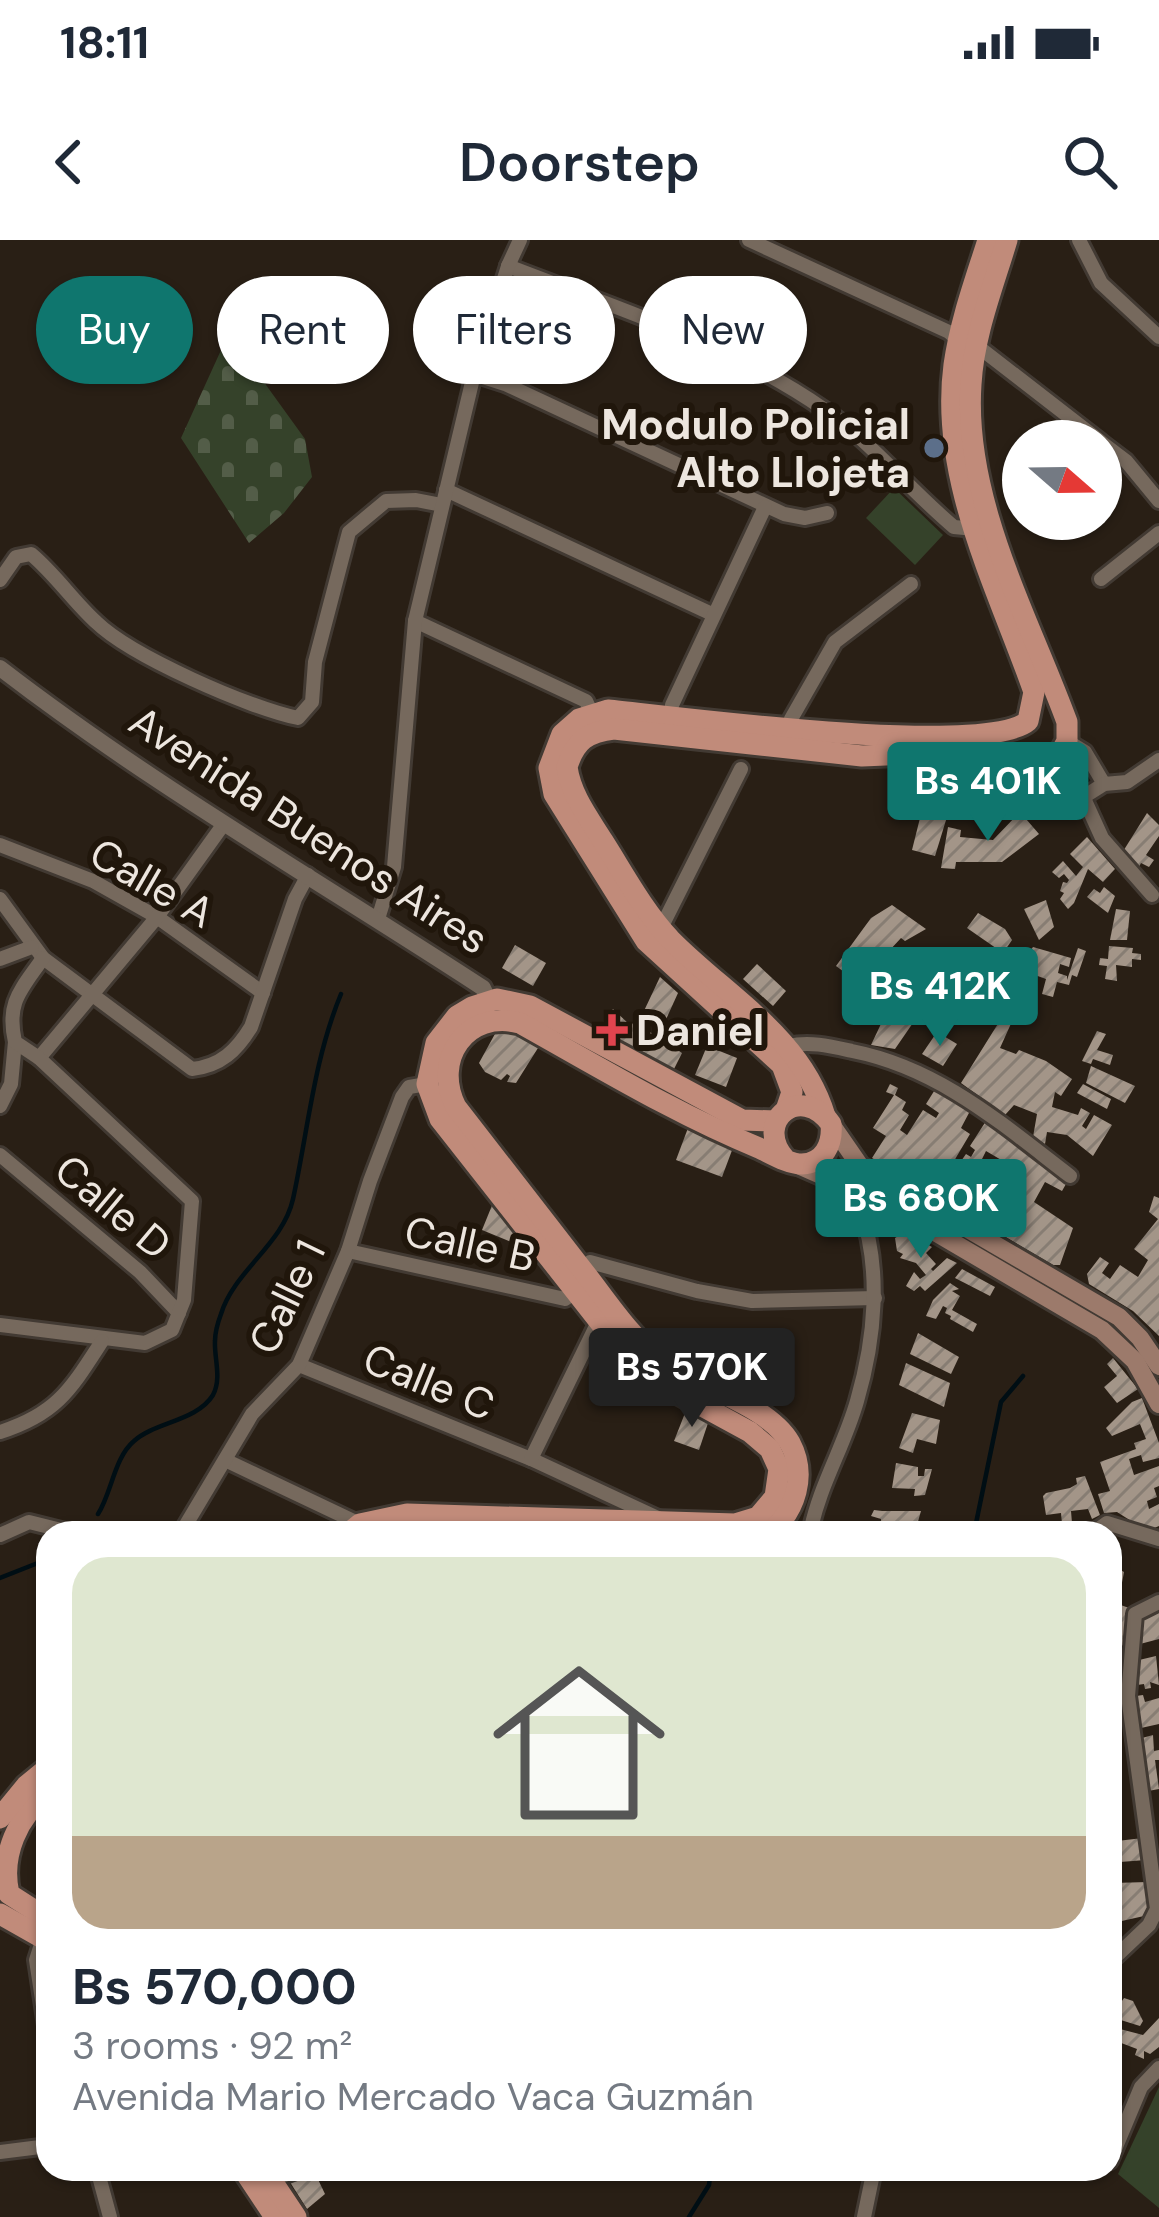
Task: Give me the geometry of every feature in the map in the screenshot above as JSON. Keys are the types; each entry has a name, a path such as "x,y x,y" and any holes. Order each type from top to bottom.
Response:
{"main road":[{"path":"789,739 1002,733 1028,721 1034,692 984,526 971,429 967,342 988,240"},
{"path":"967,342 1007,240"},
{"path":"654,935 788,1046 804,1066 828,1120 826,1151 812,1162 790,1162 774,1141 791,1092 782,1065 654,935 568,782 567,767 572,751 595,722 789,739 862,756 957,752 1045,765 1061,752 1067,722 984,526"},
{"name":"Avenida Buenos Aires","path":"490,1011 530,1006 742,1120 781,1116"},
{"path":"490,1011 472,1007 447,1025 436,1043 427,1084 440,1119 579,1281"},
{"path":"490,1011 458,1041 449,1058 449,1094 606,1316 659,1358 778,1428 796,1456 796,1495 781,1521"},
{"name":"Avenida Buenos Aires","path":"490,1011 677,1111 790,1162 895,1198 1119,1317 1140,1337 1159,1366"},
{"path":"781,1116 809,1106 828,1120"},
{"name":"Avenida Buenos Aires","path":"828,1120 851,1157 895,1198 1102,1330 1135,1361 1159,1404"},
{"path":"750,1521 796,1495"},
{"path":"386,1521 407,1514 503,1521"},
{"path":"0,1818 36,1778"},
{"path":"36,1805 8,1836 1,1868 9,1894 36,1921"},
{"path":"0,1914 36,1928"},
{"path":"265,2181 275,2217"},
{"path":"266,2181 296,2217"}],"street":[{"path":"505,276 520,240"},
{"path":"749,240 950,332 1073,420"},
{"path":"1078,240 1102,283 1159,337"},
{"path":"508,266 681,333 752,366 829,412 954,527 984,526"},
{"path":"378,919 394,867 415,621 472,384"},
{"path":"505,384 765,506 805,518 827,513"},
{"path":"1122,458 1159,501"},
{"path":"0,580 16,557 31,554 117,639 171,669 298,718 312,701 315,662 349,532 386,501 444,497 712,614"},
{"path":"670,726 672,705 765,506"},
{"path":"1101,579 1159,533"},
{"path":"789,739 791,719 836,642 911,584"},
{"path":"415,621 586,701 595,722"},
{"name":"Avenida Buenos Aires","path":"0,668 74,725 223,824 483,988 490,1011"},
{"path":"1066,741 1085,752 1104,784"},
{"path":"1085,796 1104,784 1127,782 1159,760"},
{"path":"1045,765 1050,772 1078,783 1102,838 1152,895"},
{"path":"654,935 741,769"},
{"path":"39,1058 158,917 223,824"},
{"name":"Calle A","path":"0,845 93,881 158,917 263,993"},
{"path":"0,898 37,953 192,1069 218,1062 240,1045 308,875"},
{"path":"0,959 37,953"},
{"path":"0,1106 11,1084 12,1004 37,953"},
{"path":"0,1325 53,1329 102,1341 157,1341 172,1330 184,1300 192,1201 39,1058 15,1042"},
{"path":"788,1046 803,1042 843,1049 921,1072 963,1094 1070,1176"},
{"name":"Calle 1","path":"188,1521 252,1414 299,1365 348,1251 403,1097 409,1087 427,1084"},
{"name":"Calle D","path":"0,1155 140,1272 179,1313"},
{"path":"869,1232 895,1198"},
{"path":"806,1521 796,1495 857,1401 875,1298 869,1232 860,1208"},
{"name":"Calle B","path":"348,1251 565,1299 579,1281"},
{"path":"579,1281 590,1262 752,1301 875,1298"},
{"path":"531,1459 590,1331 606,1316"},
{"path":"0,1432 56,1406 102,1341"},
{"name":"Calle C","path":"299,1365 531,1459 649,1511 658,1521"},
{"path":"225,1460 341,1521"},
{"path":"5,1527 36,1524"},
{"path":"1122,1528 1159,1539"},
{"path":"1122,1950 1155,1918 1153,1836 1128,1696 1135,1614 1159,1602"},
{"path":"1122,2133 1142,2087 1159,2068"},
{"path":"0,2152 36,2148"},
{"path":"100,2181 110,2217"},
{"path":"864,2217 872,2181"}],"green space":[{"path":"217,359 217,384 266,384 305,439 312,477 284,513 249,543 181,438"},
{"path":"894,488 943,535 915,565 866,518"},
{"path":"1159,2087 1159,2208 1122,2177 1122,2166"}],"building":[{"path":"931,774 958,781 935,856 912,850"},
{"path":"1020,812 1039,834 1002,862 956,862 955,869 941,868 948,827 961,830 960,837 993,840"},
{"path":"1147,813 1159,825 1159,836 1146,855 1154,860 1149,867 1141,863 1137,871 1122,853"},
{"path":"1087,837 1115,869 1103,882 1088,869 1068,909 1060,891 1069,880 1052,872 1063,861 1076,876 1083,867 1070,854"},
{"path":"1104,887 1115,896 1108,913 1087,897"},
{"path":"1046,900 1054,927 1039,940 1024,909"},
{"path":"892,905 926,929 905,941 901,938 877,964 860,953 847,974 836,966 871,918"},
{"path":"1116,909 1130,911 1127,940 1110,940"},
{"path":"978,913 1005,929 1012,940 1003,953 967,928"},
{"path":"515,945 546,963 533,986 502,968"},
{"path":"1109,946 1133,948 1132,953 1141,954 1141,960 1132,959 1132,967 1116,965 1117,981 1105,979 1107,966 1099,965 1100,958 1108,959"},
{"path":"1020,947 1027,955 1033,947 1071,958 1069,967 1060,964 1058,973 1067,980 1078,948 1086,951 1077,977 1072,975 1069,985 1057,982 1053,997 1042,994 1046,979 1021,963 1003,989 996,984"},
{"path":"757,964 786,991 773,1006 743,979"},
{"path":"660,977 678,993 663,1026 643,1013"},
{"path":"915,992 928,1001 895,1049 871,1045 888,1009 901,1015"},
{"path":"1009,1006 1014,1008 1010,1015 1014,1017 1000,1048 1046,1061 1072,1079 1061,1096 1055,1092 1052,1107 1078,1115 1081,1108 1090,1113 1082,1126 1086,1129 1094,1115 1112,1125 1093,1156 1067,1135 1047,1132 1045,1144 1033,1137 1037,1114 1014,1105 1005,1115 961,1083"},
{"path":"613,1009 631,1026 647,1030 682,1053 672,1073 598,1030"},
{"path":"1097,1031 1106,1034 1097,1050 1113,1055 1110,1065 1082,1061"},
{"path":"496,1032 512,1032 538,1048 516,1083 507,1082 507,1074 501,1080 485,1072 479,1063"},
{"path":"937,1032 957,1044 943,1066 922,1054"},
{"path":"707,1046 737,1058 726,1087 695,1075"},
{"path":"1091,1066 1135,1086 1125,1103 1086,1083"},
{"path":"890,1084 906,1102 902,1110 909,1115 900,1130 907,1135 923,1110 936,1118 939,1113 926,1104 936,1088 970,1111 961,1128 970,1134 954,1161 959,1164 966,1154 971,1157 975,1150 970,1146 986,1121 1066,1184 1062,1191 1045,1182 1034,1202 1073,1228 1060,1265 953,1206 971,1175 988,1187 993,1178 1013,1191 1019,1182 998,1169 1003,1161 986,1151 981,1161 997,1171 991,1181 975,1171 980,1162 970,1162 961,1176 955,1172 940,1197 872,1158 886,1136 873,1128 894,1095 886,1092"},
{"path":"1083,1084 1111,1099 1107,1109 1077,1093"},
{"path":"688,1128 734,1145 722,1177 676,1160"},
{"path":"1154,1196 1159,1198 1159,1336 1133,1311 1089,1284 1087,1274 1100,1257 1109,1263 1102,1273 1110,1279 1120,1265 1138,1277 1148,1260 1134,1249 1158,1219 1149,1212"},
{"path":"493,1203 516,1230 511,1242 482,1230"},
{"path":"905,1232 932,1247 926,1253 936,1264 933,1271 947,1258 957,1263 925,1291 906,1286 914,1272 920,1279 926,1275 916,1263 900,1258 903,1254 897,1251 895,1238"},
{"path":"962,1269 995,1287 990,1296 955,1278"},
{"path":"950,1283 960,1296 952,1310 977,1324 973,1332 950,1319 943,1306 936,1319 926,1316 933,1300"},
{"path":"918,1333 959,1357 951,1374 910,1354"},
{"path":"1113,1358 1138,1389 1117,1403 1104,1387 1117,1376 1107,1364"},
{"path":"906,1363 950,1383 944,1407 899,1385"},
{"path":"1142,1398 1159,1443 1159,1458 1129,1459 1134,1475 1159,1466 1157,1497 1147,1501 1149,1509 1159,1504 1159,1526 1147,1531 1117,1512 1104,1513 1098,1494 1110,1491 1100,1462 1136,1449 1134,1443 1146,1439 1140,1424 1112,1436 1106,1428"},
{"path":"687,1408 709,1420 699,1450 674,1441"},
{"path":"912,1413 940,1420 936,1444 917,1439 913,1453 899,1448"},
{"path":"896,1463 918,1467 918,1476 932,1469 925,1495 914,1496 915,1489 892,1488"},
{"path":"1085,1476 1100,1515 1092,1519 1088,1509 1071,1511 1072,1521 1062,1521 1061,1513 1046,1515 1043,1496 1070,1488 1077,1484 1076,1478"},
{"path":"874,1510 921,1511 918,1521 881,1521 871,1516"},
{"path":"1122,1605 1129,1608 1122,1645"},
{"path":"1159,1610 1159,1639 1140,1644 1141,1620"},
{"path":"1156,1656 1159,1685 1150,1682 1151,1688 1145,1689 1144,1684 1137,1685 1139,1660"},
{"path":"1143,1695 1145,1702 1159,1698 1159,1724 1141,1728 1136,1696"},
{"path":"1153,1735 1154,1751 1159,1750 1159,1760 1155,1760 1159,1789 1148,1791 1142,1738"},
{"path":"1143,1838 1146,1860 1122,1862 1122,1840"},
{"path":"1148,1882 1150,1904 1144,1916 1122,1921 1122,1883"},
{"path":"1122,2001 1133,2001 1143,2021 1140,2026 1122,2020"},
{"path":"1159,2018 1159,2047 1150,2054 1144,2051 1144,2059 1135,2055 1137,2049 1122,2043 1122,2030 1143,2035"},
{"path":"289,2181 319,2181 325,2194 307,2209"}],"waterway":[{"path":"98,1514 127,1448 153,1429 197,1410 213,1395 219,1320 236,1284 288,1215 318,1069 341,994"},
{"path":"976,1521 1001,1402 1023,1376"},
{"path":"0,1578 36,1564"},
{"path":"689,2217 710,2181"}],"place":[{"name":"Modulo Policial Alto Llojeta","path":"934,448"},
{"name":"Daniel","path":"612,1030"}]}
